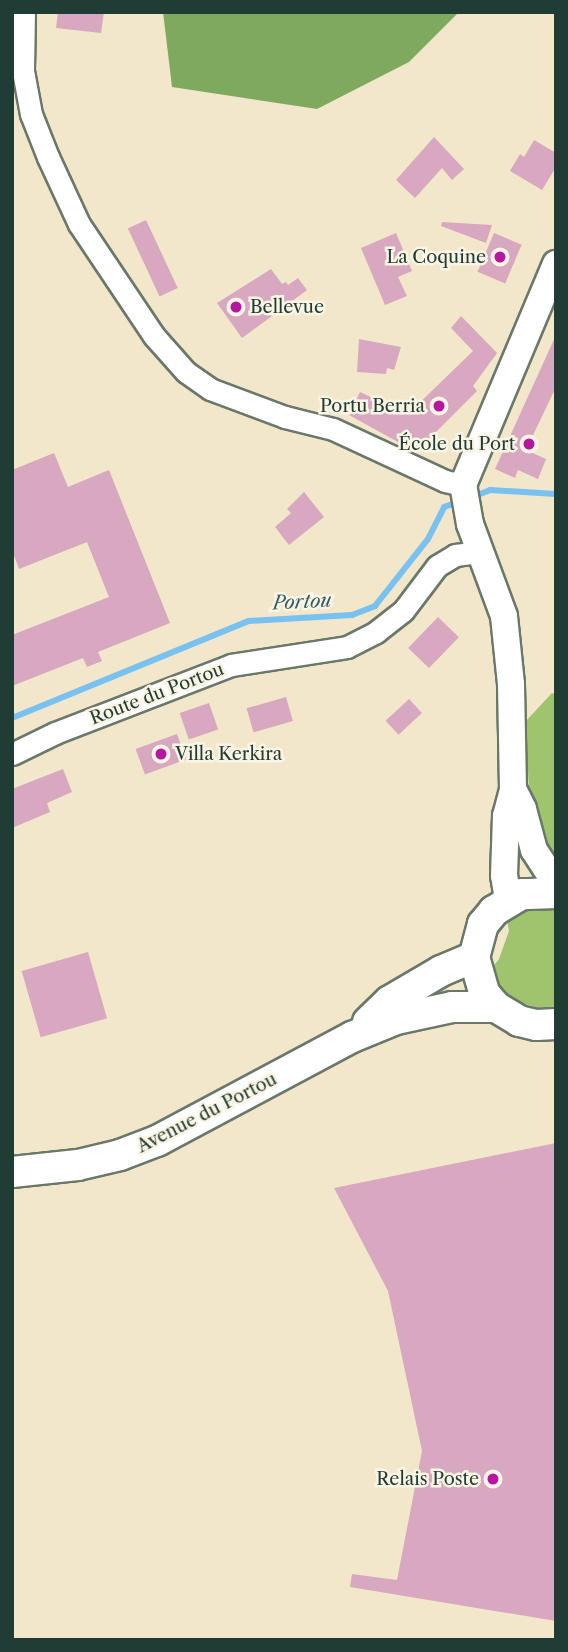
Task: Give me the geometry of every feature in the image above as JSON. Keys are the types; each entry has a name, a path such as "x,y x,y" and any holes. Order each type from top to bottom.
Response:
{"main road":[{"path":"554,892 522,894 508,900 483,924 474,957 484,993 496,1007 519,1021 537,1025 556,1024"},
{"name":"Avenue du Portou","path":"352,1037 390,1001 441,971 474,957"},
{"name":"Avenue du Portou","path":"12,1172 78,1165 120,1155 157,1141 352,1037 422,1011 466,1005 496,1007"}],"street":[{"path":"24,12 23,71 31,114 48,156 79,224 154,336 186,372 210,389 285,417 333,429 445,481 463,485"},
{"path":"508,900 504,876 506,816 513,789 511,684 504,616 467,514 463,485 551,292 556,264"},
{"name":"Route du Portou","path":"12,754 55,733 231,665 347,647 376,632 403,611 437,566 456,555 481,552"},
{"path":"513,789 523,809 534,850 550,875 554,892"}],"green space":[{"path":"163,12 459,12 409,62 317,109 172,87"},
{"path":"552,693 556,695 556,858 547,848 529,789 525,722"},
{"path":"534,906 556,908 556,1006 550,1008 537,1008 514,1000 497,982 491,969 499,959 509,931 507,920"}],"building":[{"path":"58,12 104,12 101,33 56,28"},
{"path":"434,137 464,169 452,180 442,168 415,198 396,180"},
{"path":"534,140 556,153 556,167 542,190 510,171 520,154 524,157"},
{"path":"146,220 178,288 160,296 128,228"},
{"path":"442,222 492,225 486,243 441,226"},
{"path":"396,233 412,271 398,277 407,296 385,305 361,248"},
{"name":"La Coquine","path":"494,233 522,245 505,283 478,272"},
{"name":"Bellevue","path":"271,269 282,284 286,282 288,285 298,278 307,290 242,338 217,303"},
{"path":"461,316 497,353 473,386 477,391 416,452 349,415 360,392 408,414 473,351 451,328"},
{"path":"556,335 556,387 526,450 546,459 538,479 518,470 515,478 495,469"},
{"path":"359,339 401,347 394,370 387,368 386,374 357,372"},
{"path":"54,453 68,487 109,470 170,623 98,652 102,661 87,667 83,658 12,686 12,635 109,597 87,542 19,569 12,550 12,470"},
{"path":"304,492 324,517 289,545 275,527 291,513 287,509"},
{"path":"438,617 459,637 429,668 408,648"},
{"path":"286,697 293,721 253,732 247,708"},
{"path":"409,699 422,713 399,735 386,721"},
{"path":"209,703 218,729 189,740 180,713"},
{"name":"Villa Kerkira","path":"177,734 186,759 145,774 136,749"},
{"path":"63,769 72,792 47,803 50,812 12,828 12,789"},
{"path":"88,952 107,1018 41,1037 22,971"},
{"path":"556,1143 556,1621 350,1587 352,1574 397,1580 422,1451 388,1291 334,1188"}],"waterway":[{"name":"Portou","path":"472,497 490,490 556,494"},
{"name":"Portou","path":"12,718 249,621 352,615 375,606 428,539 444,507 458,502"}],"place":[{"name":"La Coquine","path":"500,257"},
{"name":"Bellevue","path":"236,307"},
{"name":"Portu Berria","path":"439,406"},
{"name":"École du Port","path":"529,444"},
{"name":"Villa Kerkira","path":"161,754"},
{"name":"Relais Poste","path":"493,1479"}]}
